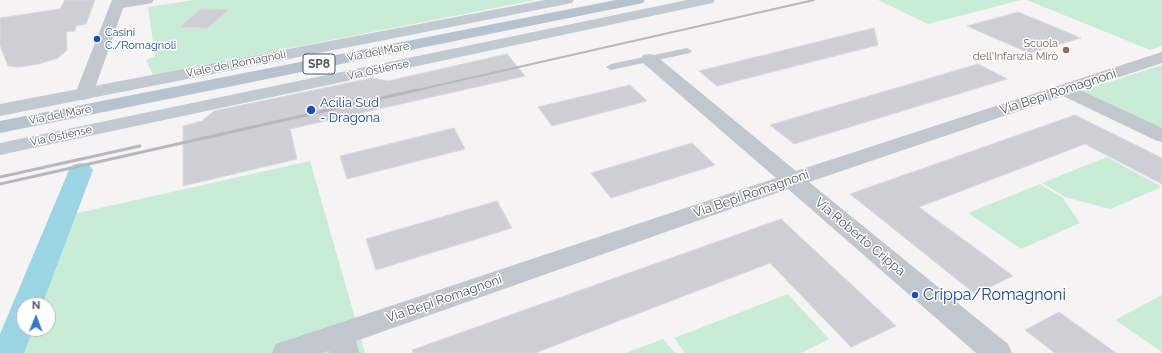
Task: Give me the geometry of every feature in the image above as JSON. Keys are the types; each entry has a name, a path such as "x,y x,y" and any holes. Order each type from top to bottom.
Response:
{"main road":[{"name":"Viale dei Romagnoli","path":"0,110 567,0"},
{"name":"Via del Mare","path":"0,127 638,0"},
{"name":"Via Ostiense","path":"0,149 708,0"}],"street":[{"path":"84,94 119,2 147,0"},
{"name":"Via Bepi Romagnoni","path":"287,353 342,344 792,180 1162,57"},
{"name":"Via Roberto Crippa","path":"649,59 997,353"},
{"path":"1065,90 1162,136"}],"lane":[{"path":"611,67 687,51"}],"green space":[{"path":"195,0 535,0 153,75 146,60 155,56 148,7"},
{"path":"878,0 1021,0 928,24"},
{"path":"1027,0 1162,0 1162,46 1150,50"},
{"path":"1162,65 1162,131 1078,92"},
{"path":"1107,157 1162,187 1110,209 1065,197 1042,183"},
{"path":"310,161 365,353 0,353 16,317 16,337 56,337 56,297 25,297 60,217"},
{"path":"1040,184 1063,198 1080,223 1021,249 968,213"},
{"path":"788,294 829,339 801,353 685,353 674,338"},
{"path":"1162,295 1162,352 1115,320"},
{"path":"663,339 675,353 626,353"}],"building":[{"path":"65,0 95,0 86,24 76,26 75,31 66,32 67,50 58,58 39,64 19,67 8,66 0,45 0,18 60,9"},
{"path":"201,9 229,10 208,28 180,27"},
{"path":"1018,12 1081,38 1029,53 967,26"},
{"path":"874,28 878,45 717,86 699,71"},
{"path":"507,54 525,76 290,129 297,159 183,186 183,126 202,121 214,111 372,78 388,81"},
{"path":"978,64 1007,79 794,144 770,125"},
{"path":"630,85 647,101 552,126 538,107"},
{"path":"1075,115 1162,158 1162,184 1085,144 919,207 1013,276 975,294 850,194"},
{"path":"454,128 465,149 347,179 340,156"},
{"path":"692,143 715,165 611,198 591,173"},
{"path":"497,201 512,228 376,270 366,239"},
{"path":"781,219 896,326 851,347 770,263 535,353 413,353 412,350"},
{"path":"1059,312 1116,353 1055,353 1025,330"}],"waterway":[{"path":"30,297 81,170"},
{"path":"8,353 16,333"}],"railway":[{"path":"413,91 814,0"},
{"path":"0,184 417,90"},
{"path":"0,177 140,146"}],"place":[{"name":"Casini C./Romagnoli","path":"97,39"},
{"name":"Scuola dell'Infanzia Mirò","path":"1066,50"},
{"name":"Acilia Sud - Dragona","path":"311,110"},
{"name":"Crippa/Romagnoni","path":"915,295"}]}
